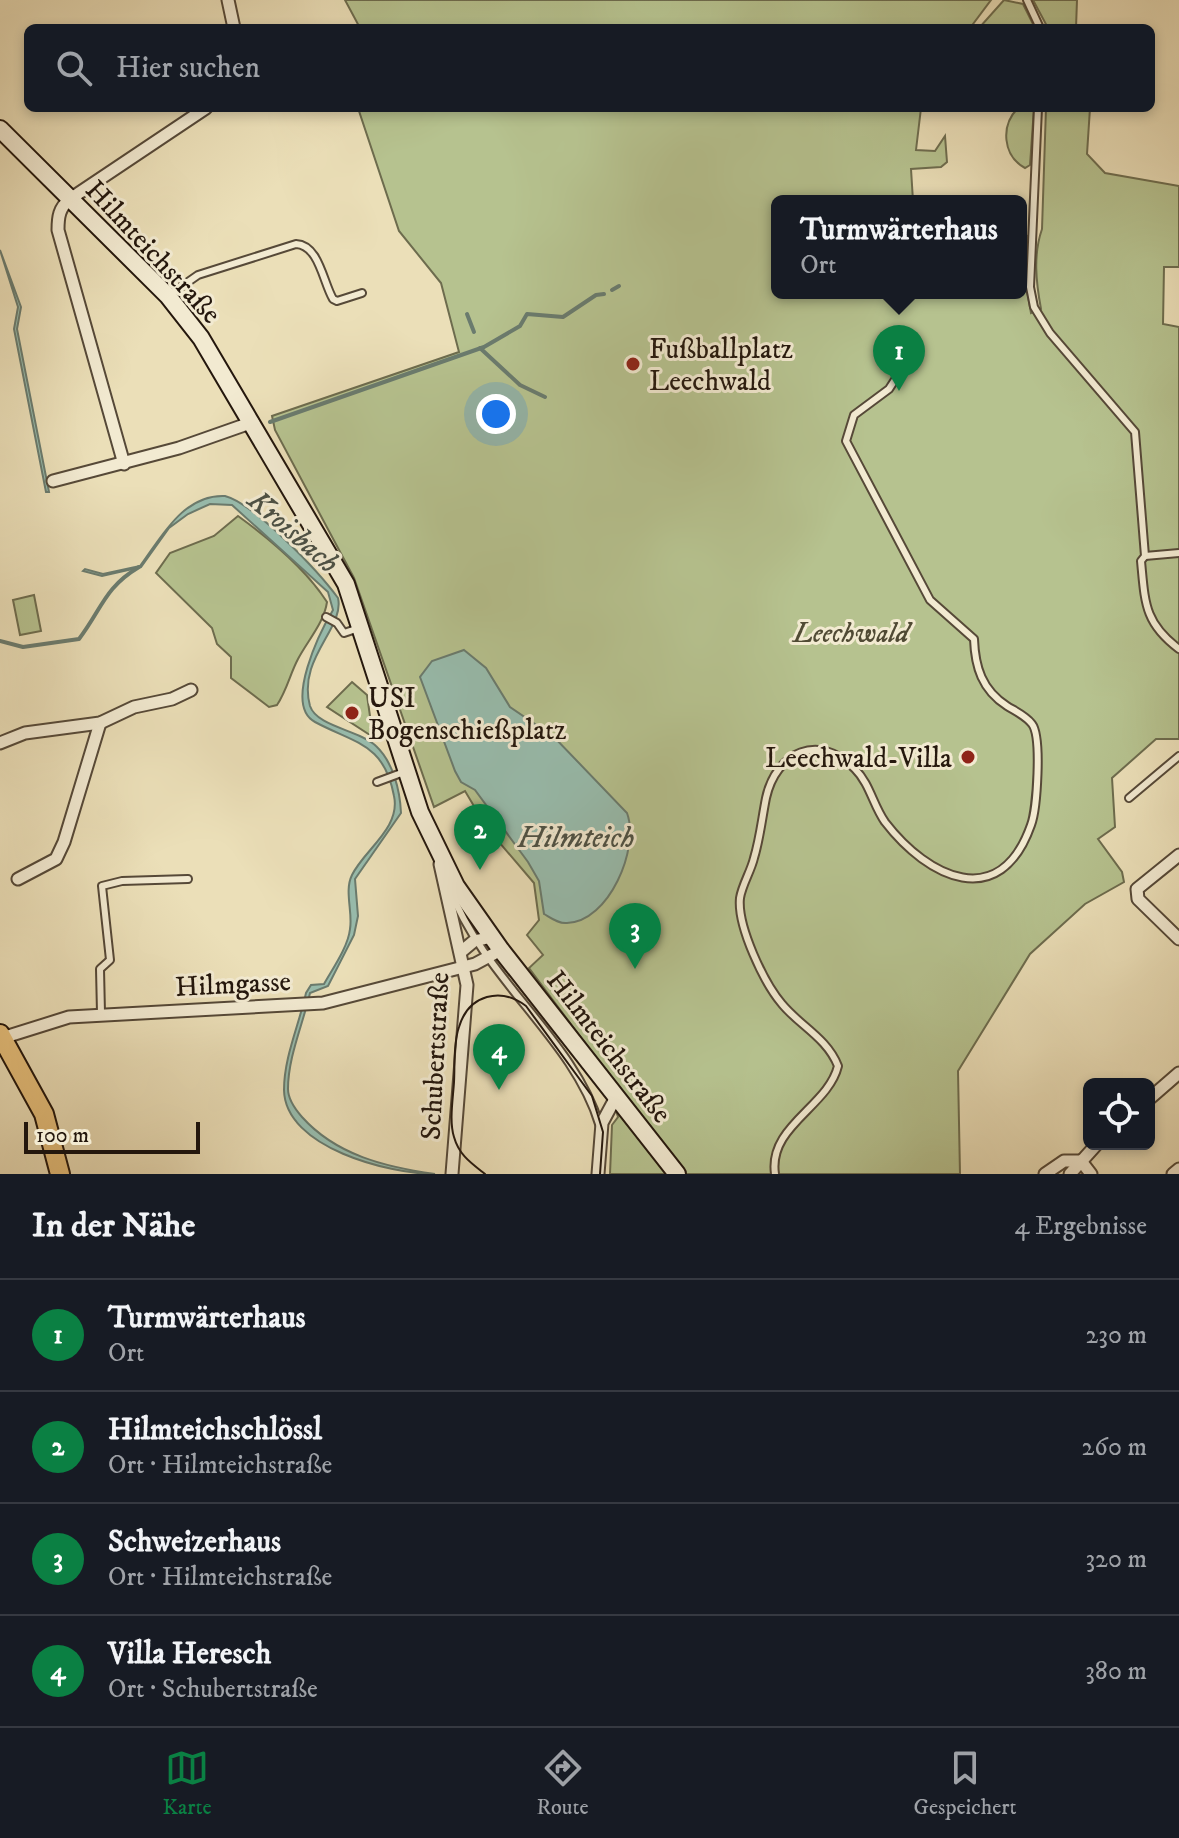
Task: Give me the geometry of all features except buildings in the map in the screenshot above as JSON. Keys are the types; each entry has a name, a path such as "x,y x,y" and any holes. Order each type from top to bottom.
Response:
{"main road":[{"name":"Hilmteichstraße","path":"6,135 168,296 201,338 253,422 267,430 297,478 309,504 313,525 346,584 362,627 401,773 435,848 456,886 497,943 677,1174"},
{"path":"1,1036 44,1114 60,1174"}],"street":[{"path":"228,0 234,24"},
{"path":"124,464 58,230 63,205 200,112"},
{"path":"53,481 124,464 253,422"},
{"path":"0,743 25,733 100,723 134,707 172,699 191,690"},
{"path":"18,879 56,859 100,723"},
{"name":"Schubertstraße","path":"435,848 462,951 467,985 452,1169"},
{"path":"1179,855 1137,889 1138,899 1179,939"},
{"path":"462,951 474,941 497,943 486,959 464,966"},
{"name":"Hilmgasse","path":"1,1036 51,1021 101,1013 312,1004 464,966"},
{"path":"1155,1094 1179,1073"},
{"path":"598,1174 600,1132 616,1097"},
{"path":"1070,1174 1091,1150"},
{"path":"1045,1174 1064,1161 1081,1161"},
{"path":"1081,1161 1091,1174"},
{"path":"1173,1174 1179,1169"}],"lane":[{"path":"1027,0 1038,24"},
{"path":"1038,112 1030,275 1034,307 1050,333 1135,432 1145,556 1141,561 1148,615 1163,637 1179,649"},
{"path":"168,296 198,275 296,244 307,247 313,254 333,299 337,301 362,293"},
{"path":"775,1174 781,1144 790,1127 835,1079 838,1066 825,1043 781,1003 765,978 743,922 740,897 762,828 772,776 783,761 801,752 826,751 855,769 885,821 913,852 954,878 981,880 1000,872 1012,862 1031,824 1037,735 1031,723 1003,704 985,686 975,664 974,639 930,600 846,441 854,415 889,389 911,355"},
{"path":"1145,556 1179,553"},
{"path":"326,617 337,623 344,633 362,627"},
{"path":"1129,798 1179,756"},
{"path":"377,782 401,773"},
{"path":"435,848 474,941 583,1085 600,1132"},
{"path":"101,1013 100,969 110,960 102,886 122,881 188,879"}],"green space":[{"path":"345,0 991,0 973,24 358,24"},
{"path":"1004,0 1023,4 1033,24 983,24"},
{"path":"1033,0 1077,0 1076,24 1046,24"},
{"name":"Leechwald","path":"359,112 921,112 916,150 935,151 945,136 947,162 941,167 911,169 913,195 771,195 771,299 1027,299 1027,290 1031,313 1041,309 1036,259 1042,229 1046,112 1090,112 1087,154 1105,173 1179,186 1179,267 1164,267 1163,324 1179,327 1179,739 1156,739 1112,778 1115,827 1098,839 1122,872 1124,882 1085,904 1030,954 958,1071 960,1174 610,1174 612,1125 618,1117 602,1066 529,968 543,955 527,935 539,920 534,883 487,828 465,791 434,807 354,578 275,430 272,416 459,352 441,283 399,231"},
{"path":"1015,112 1034,112 1030,165 1025,168 1012,156 1006,140"},
{"path":"238,516 287,555 327,602 323,617 298,659 277,705 269,707 231,678 231,657 217,644 212,628 156,573 170,553 214,536"},
{"path":"34,595 41,631 20,635 13,600"},
{"name":"USI Bogenschießplatz","path":"352,682 367,695 373,737 327,707"}],"water":[{"path":"0,250 21,307 17,329 49,492 46,492 14,329 18,307"},
{"path":"225,496 269,525 302,556 338,598 335,621 310,673 310,706 321,719 369,741 382,753 397,786 401,813 355,879 358,916 354,935 328,986 310,993 290,1065 289,1096 299,1114 315,1130 346,1150 380,1163 435,1174 368,1163 320,1142 302,1128 289,1110 284,1090 289,1053 306,993 311,985 324,984 349,936 352,875 387,828 395,808 389,779 375,755 366,747 315,722 306,713 303,684 314,650 333,610 328,592 232,505 210,504 188,514 169,528 141,567 102,576 83,571 103,574 140,566 165,531 185,510 210,497"},
{"name":"Hilmteich","path":"464,650 486,668 510,707 554,737 627,813 629,845 618,881 596,910 582,919 564,923 544,914 539,881 528,862 475,790 461,782 455,771 420,677 432,661"}],"waterway":[{"path":"612,290 619,286"},
{"path":"270,422 484,347 520,326 527,314 563,317 596,295 604,294"},
{"path":"467,314 474,332"},
{"path":"480,348 520,385 545,397"},
{"path":"0,641 23,647 79,639 111,591 139,567"}],"tram line":[{"path":"485,1174 462,1154 454,1137 455,1047 459,1027 470,1007 487,997 496,996 516,1000 526,1006 592,1096 603,1132 600,1174"}],"place":[{"name":"Fußballplatz Leechwald","path":"633,364"},
{"name":"Turmwärterhaus","path":"899,391"},
{"name":"USI Bogenschießplatz","path":"352,713"},
{"name":"Leechwald-Villa","path":"968,757"},
{"name":"Hilmteichschlössl","path":"480,870"},
{"name":"Schweizerhaus","path":"635,969"},
{"name":"Villa Heresch","path":"499,1090"}],"water label":[{"name":"Kroisbach","path":"294,531"}]}
